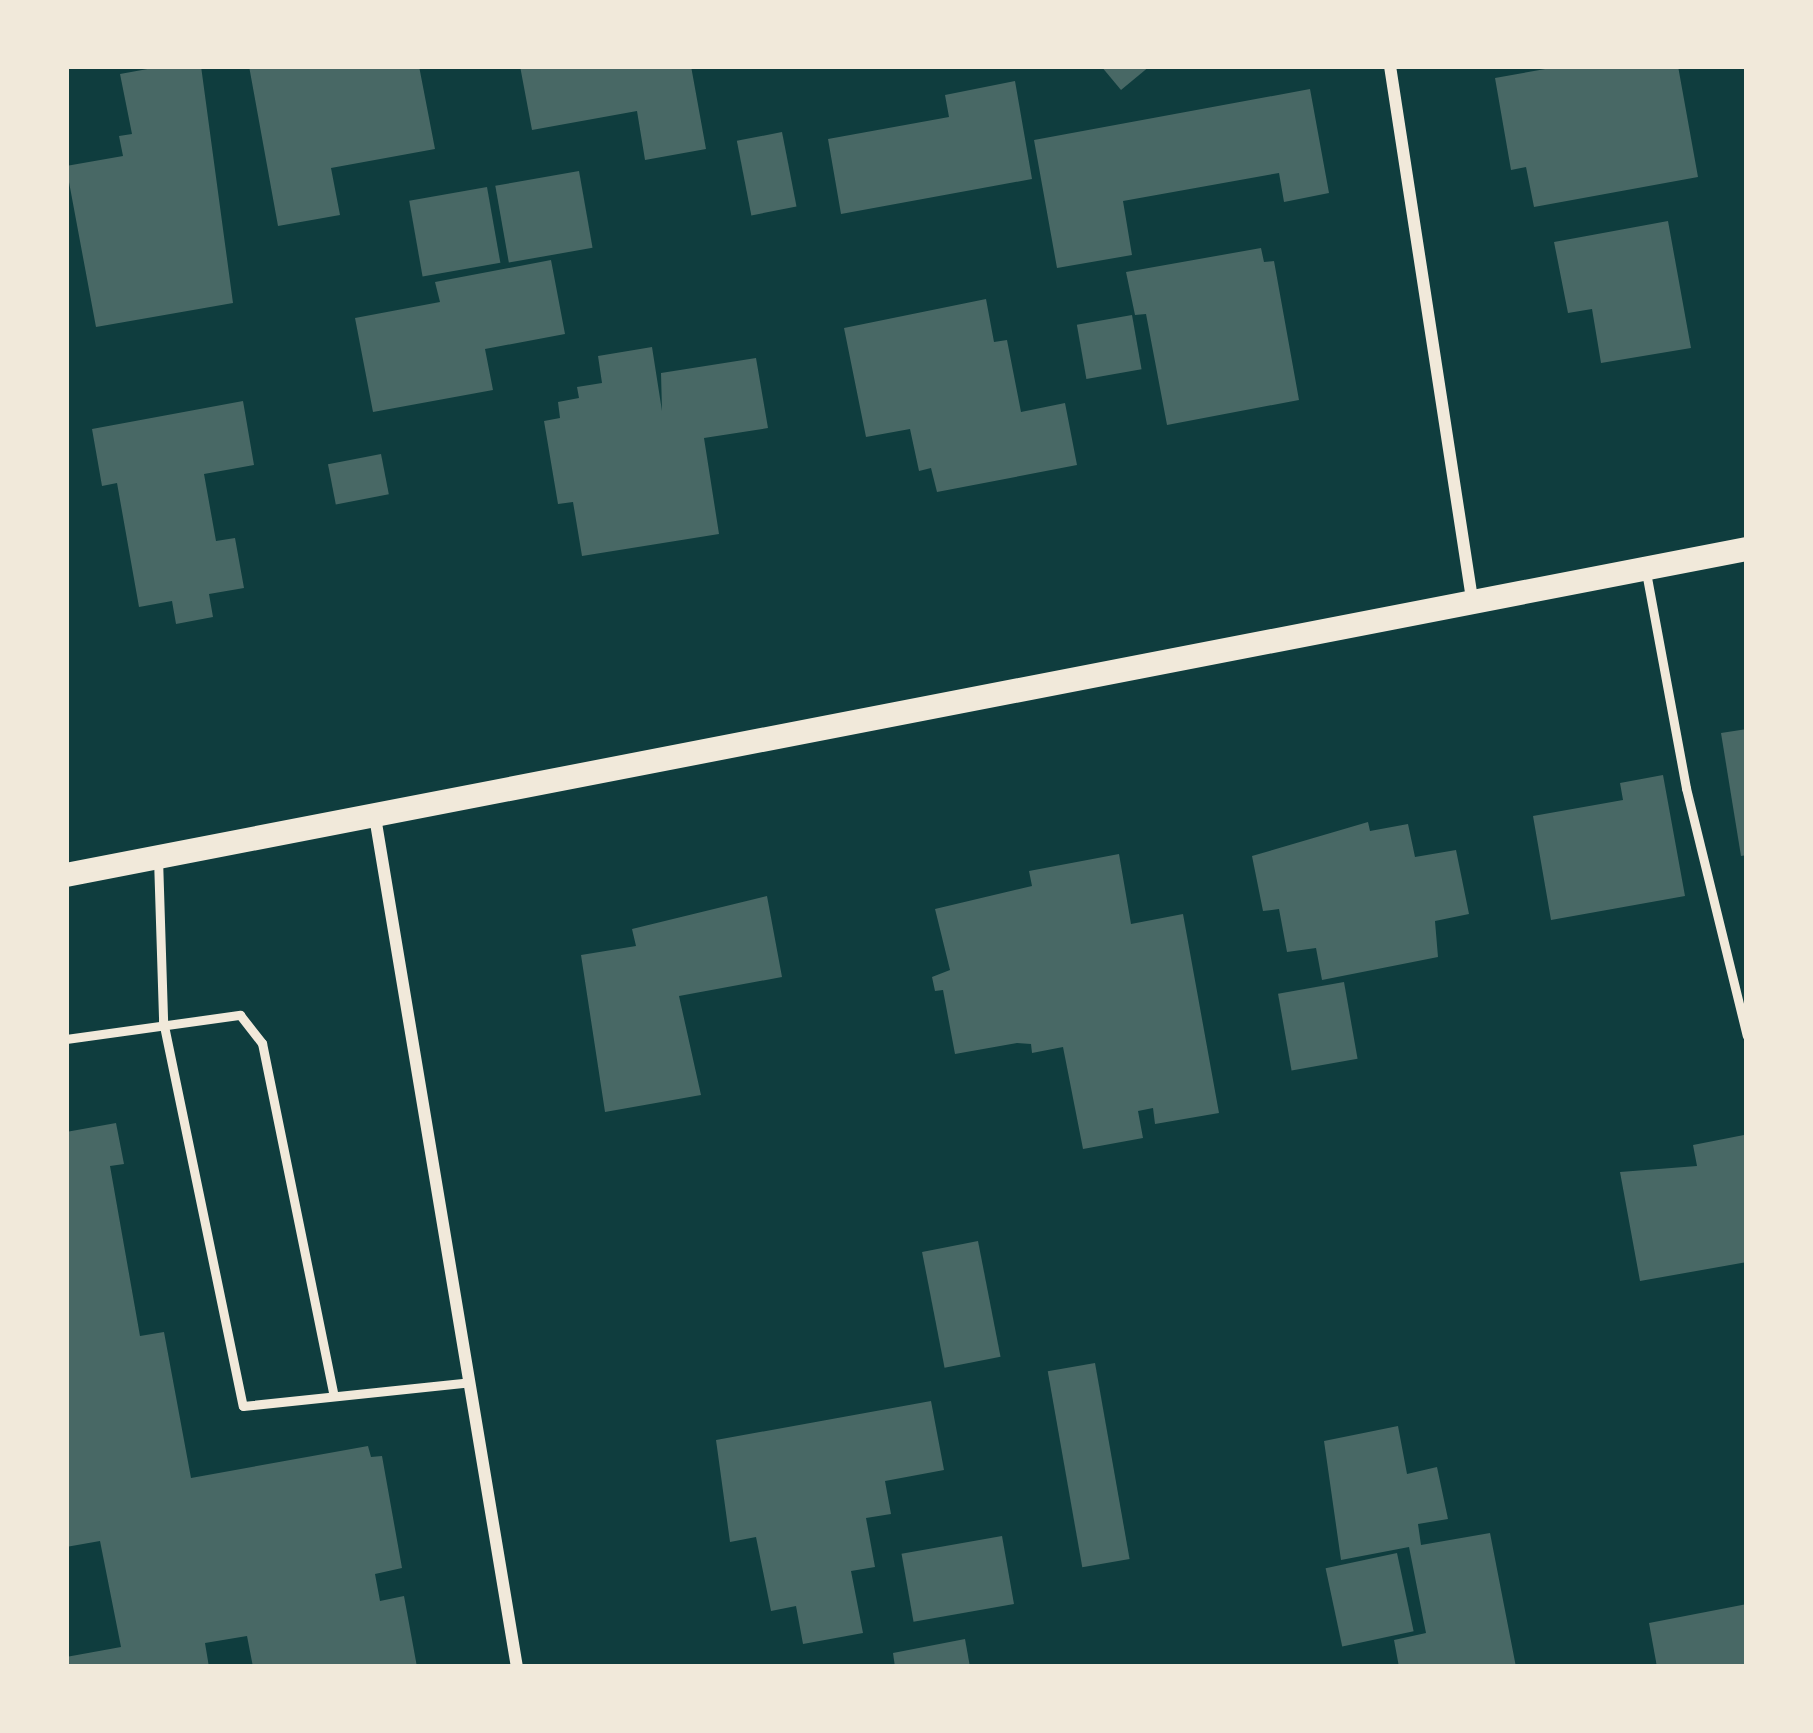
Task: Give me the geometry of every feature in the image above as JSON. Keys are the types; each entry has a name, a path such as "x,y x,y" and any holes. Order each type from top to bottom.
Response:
{"main road":[{"path":"66,875 1747,548"}],"street":[{"path":"1390,66 1472,599"},
{"path":"375,817 517,1667"}],"lane":[{"path":"1645,567 1686,788 1747,1036"},
{"path":"158,858 163,1021 243,1406 470,1382"},
{"path":"66,1039 163,1021 240,1015 262,1043 334,1396"}],"building":[{"path":"164,66 201,66 233,303 96,327 66,166 123,156 119,136 132,134 120,74"},
{"path":"249,66 419,66 435,149 331,168 340,215 278,226"},
{"path":"520,66 691,66 706,149 645,160 637,111 532,130"},
{"path":"1101,66 1150,66 1121,90"},
{"path":"1562,66 1678,66 1698,177 1534,207 1526,167 1511,170 1495,78"},
{"path":"1015,81 1032,179 841,214 828,139 949,117 945,95"},
{"path":"1310,89 1329,193 1284,202 1279,173 1123,201 1132,255 1057,268 1034,140"},
{"path":"782,132 797,207 751,215 737,141"},
{"path":"579,171 593,248 509,263 495,186"},
{"path":"487,187 500,263 423,277 409,201"},
{"path":"1668,221 1691,348 1601,363 1592,309 1568,313 1554,242"},
{"path":"1261,248 1264,262 1274,261 1299,400 1167,425 1146,314 1135,315 1126,272"},
{"path":"551,260 565,334 485,349 493,390 373,412 355,318 440,302 435,282"},
{"path":"986,299 994,342 1007,340 1021,412 1065,403 1077,465 937,492 931,468 919,471 910,429 866,437 844,328"},
{"path":"1132,315 1142,369 1086,379 1077,325"},
{"path":"652,347 662,411 661,373 756,358 768,428 704,438 719,534 582,556 573,502 558,504 544,421 560,418 558,402 579,398 577,387 602,383 598,356"},
{"path":"243,401 254,465 204,474 216,541 235,538 244,588 209,594 213,617 176,624 172,601 139,607 117,483 102,486 92,429"},
{"path":"381,454 389,494 336,505 328,464"},
{"path":"1747,729 1747,855 1741,856 1721,733"},
{"path":"1663,775 1685,896 1551,920 1533,816 1623,800 1620,783"},
{"path":"1368,822 1370,831 1408,824 1415,857 1456,850 1469,914 1435,921 1438,957 1322,980 1316,948 1287,952 1279,909 1263,911 1252,856"},
{"path":"1119,854 1131,924 1183,914 1219,1113 1155,1124 1153,1108 1138,1111 1143,1138 1083,1149 1063,1047 1032,1053 1031,1044 1017,1043 955,1054 943,990 935,991 932,977 950,970 935,909 1032,886 1029,871"},
{"path":"767,896 782,977 679,996 701,1095 605,1112 581,955 636,946 632,929"},
{"path":"1344,982 1358,1059 1292,1070 1278,994"},
{"path":"116,1123 124,1164 110,1166 140,1336 164,1332 191,1478 368,1446 371,1457 382,1456 402,1568 375,1574 380,1601 404,1596 417,1667 253,1667 247,1636 205,1643 209,1667 66,1667 66,1657 121,1647 100,1541 66,1547 66,1132"},
{"path":"1744,1135 1747,1262 1640,1281 1620,1172 1697,1166 1693,1145"},
{"path":"978,1241 1001,1357 945,1368 922,1252"},
{"path":"1095,1363 1130,1559 1082,1567 1048,1371"},
{"path":"931,1401 944,1470 885,1481 891,1514 866,1518 875,1567 851,1571 863,1633 803,1644 796,1606 771,1611 756,1537 730,1542 716,1440"},
{"path":"1398,1426 1407,1474 1437,1467 1448,1519 1418,1524 1421,1545 1490,1533 1516,1667 1399,1667 1394,1640 1426,1633 1409,1547 1341,1560 1324,1441"},
{"path":"1002,1536 1014,1604 914,1622 902,1554"},
{"path":"1397,1553 1414,1631 1342,1646 1326,1568"},
{"path":"1747,1604 1747,1667 1657,1667 1649,1623"},
{"path":"965,1639 970,1667 895,1667 893,1653"}]}
